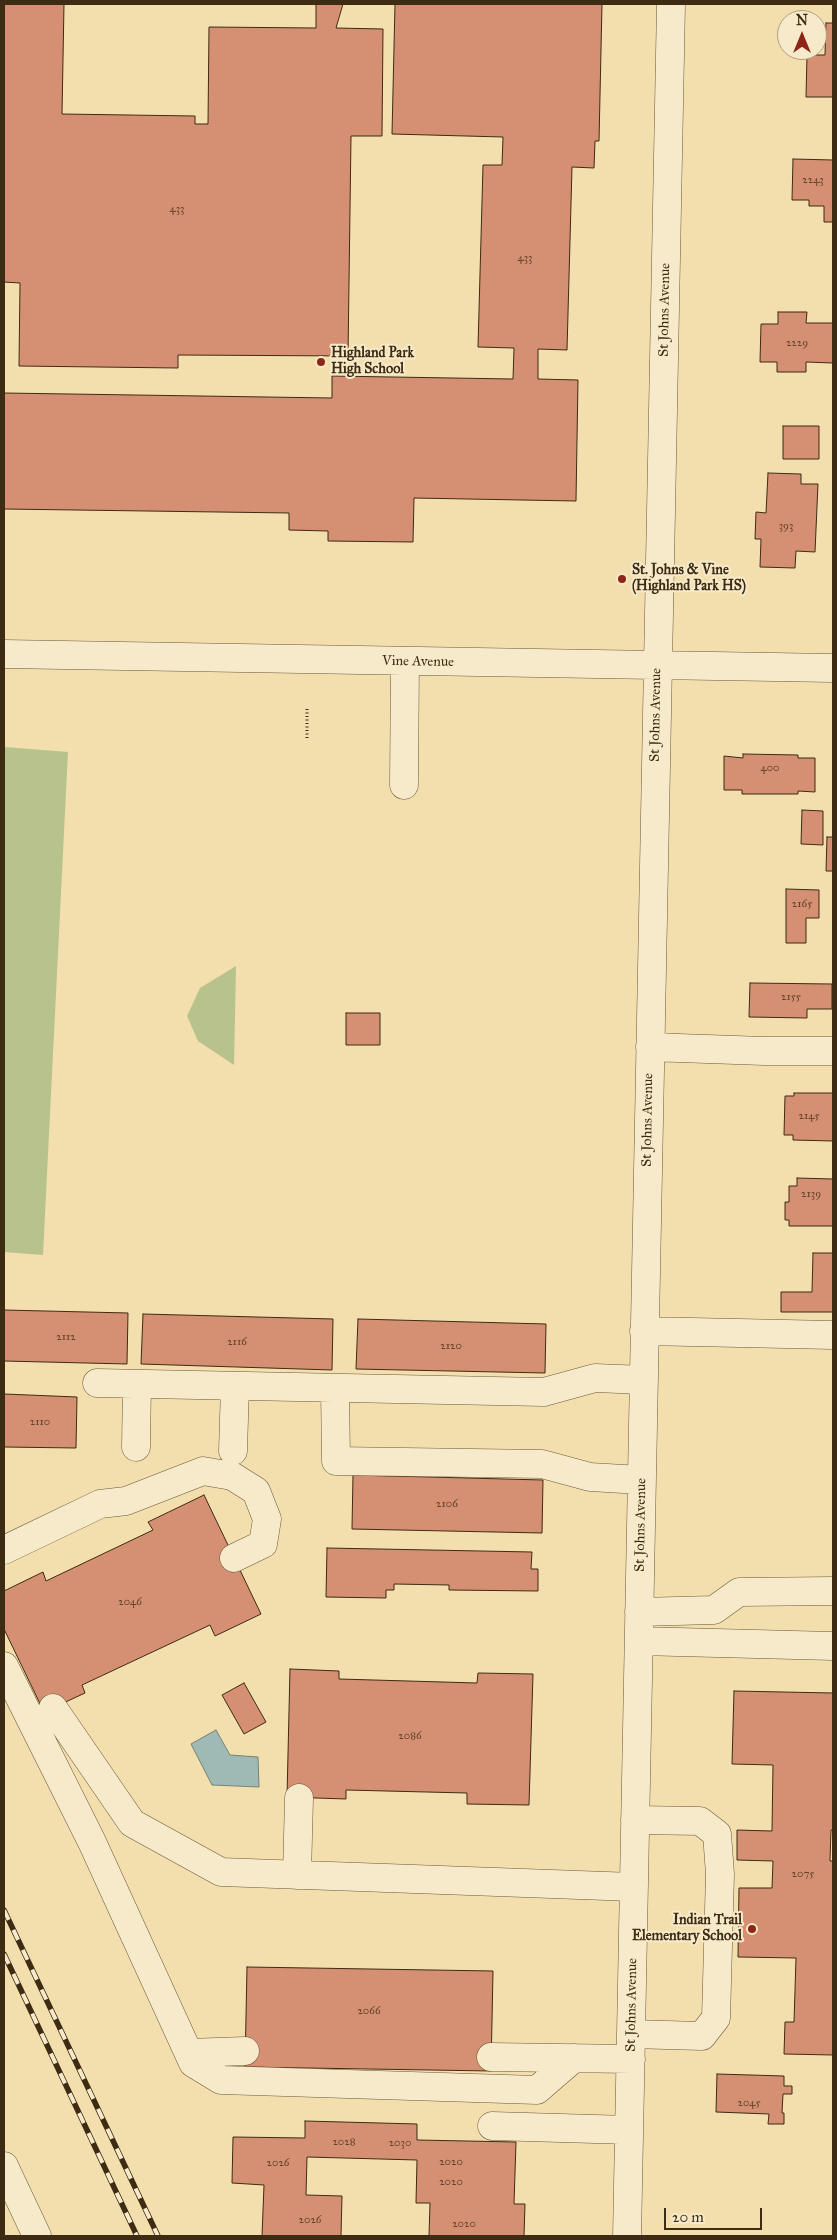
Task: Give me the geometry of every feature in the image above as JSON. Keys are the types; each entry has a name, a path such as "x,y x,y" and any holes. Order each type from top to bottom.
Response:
{"street":[{"name":"St Johns Avenue","path":"627,2236 657,666 672,4"},
{"name":"Vine Avenue","path":"4,654 833,668"},
{"path":"404,785 405,661"},
{"path":"650,1047 764,1051 833,1051"},
{"path":"644,1331 833,1336"},
{"path":"97,1383 544,1392 595,1378 644,1380"},
{"path":"136,1446 137,1384"},
{"path":"233,1451 235,1386"},
{"path":"335,1388 336,1461 542,1464 590,1477 642,1480"},
{"path":"4,1550 100,1504 126,1502 204,1471 232,1476 256,1491 267,1519 263,1544 234,1558"},
{"path":"639,1612 714,1610 739,1592 833,1591"},
{"path":"639,1641 833,1646"},
{"path":"4,1666 92,1842 193,2063 221,2080 537,2090 574,2058"},
{"path":"54,1708 132,1823 221,1872 634,1886"},
{"path":"297,1874 299,1798"},
{"path":"492,2057 574,2058 702,2036 716,2018 720,1874 717,1834 700,1821 635,1820"},
{"path":"92,1842 132,1823"},
{"path":"189,2053 245,2051"},
{"path":"492,2126 629,2130"},
{"path":"4,2166 37,2236"}],"path":[{"path":"307,707 307,738"}],"green space":[{"path":"4,747 68,752 43,1255 4,1252"},
{"path":"236,966 234,1065 198,1041 187,1016 200,988"}],"water":[{"path":"216,1730 230,1755 258,1757 259,1787 212,1785 191,1744"}],"building":[{"name":"Highland Park High School","path":"4,4 64,4 62,114 195,116 195,124 208,124 209,27 316,28 316,4 343,4 336,28 383,29 382,136 351,136 348,356 178,355 178,368 19,366 20,283 4,282"},
{"name":"Highland Park High School","path":"395,4 602,4 599,141 595,141 594,168 572,167 567,350 538,349 538,379 578,380 576,501 414,498 413,542 328,541 328,531 289,530 289,513 4,509 4,393 332,398 332,376 513,379 514,348 478,347 483,165 502,165 503,137 392,134"},
{"path":"827,23 833,23 833,97 806,97 807,60 827,60"},
{"path":"793,159 833,160 833,222 824,222 824,206 809,206 809,200 792,200"},
{"path":"778,312 807,312 806,323 833,323 833,363 806,362 806,372 777,372 777,362 760,362 761,324 778,324"},
{"path":"783,426 819,426 819,459 783,459"},
{"path":"768,473 801,474 801,484 818,484 815,552 796,551 795,568 760,567 761,539 755,539 756,512 766,513"},
{"path":"743,754 798,755 798,758 815,758 815,792 798,791 798,794 742,794 742,790 724,790 724,756 743,758"},
{"path":"802,810 823,811 823,845 801,844"},
{"path":"827,837 833,837 833,871 826,871"},
{"path":"786,889 819,890 819,918 806,918 806,943 786,943"},
{"path":"750,983 832,984 832,1009 807,1009 807,1018 749,1017"},
{"path":"346,1013 380,1013 380,1045 346,1045"},
{"path":"794,1093 833,1093 833,1141 793,1140 793,1135 784,1135 785,1096 794,1096"},
{"path":"797,1178 833,1179 833,1226 789,1226 789,1220 785,1220 785,1202 789,1202 789,1186 797,1186"},
{"path":"813,1253 833,1253 833,1312 781,1312 781,1292 812,1292"},
{"path":"4,1310 128,1313 127,1364 4,1361"},
{"path":"143,1314 333,1319 332,1370 141,1364"},
{"path":"358,1319 546,1324 545,1373 356,1369"},
{"path":"4,1394 77,1397 76,1448 4,1447"},
{"path":"353,1475 543,1480 542,1533 352,1529"},
{"path":"204,1495 261,1614 215,1636 210,1625 82,1685 85,1693 44,1712 4,1629 4,1591 43,1572 46,1581 153,1530 148,1522"},
{"path":"327,1548 532,1552 531,1569 538,1569 538,1591 449,1590 449,1585 394,1584 394,1590 386,1590 386,1598 326,1597"},
{"path":"290,1669 339,1671 339,1679 477,1683 478,1673 533,1674 529,1805 467,1804 467,1793 346,1790 346,1799 287,1797"},
{"path":"244,1683 266,1722 244,1734 222,1695"},
{"name":"Indian Trail Elementary School","path":"734,1691 833,1693 833,1830 831,1830 830,1861 833,1861 833,2055 784,2054 785,2022 794,2022 796,1958 738,1957 739,1888 772,1888 773,1861 737,1860 737,1830 772,1831 773,1765 732,1764"},
{"path":"247,1967 493,1971 491,2071 245,2067"},
{"path":"717,2074 784,2076 784,2086 792,2086 792,2094 783,2094 782,2113 784,2113 784,2124 768,2124 769,2114 716,2112"},
{"path":"305,2121 417,2124 417,2140 516,2142 514,2204 525,2204 524,2236 429,2236 430,2203 416,2203 417,2160 307,2157 306,2195 342,2196 341,2236 262,2236 264,2185 232,2183 233,2137 305,2138"}],"railway":[{"path":"4,1910 158,2236"},
{"path":"4,1954 137,2236"}],"place":[{"name":"Highland Park High School","path":"321,362"},
{"name":"St. Johns & Vine (Highland Park HS)","path":"622,579"},
{"name":"Indian Trail Elementary School","path":"752,1929"}]}
